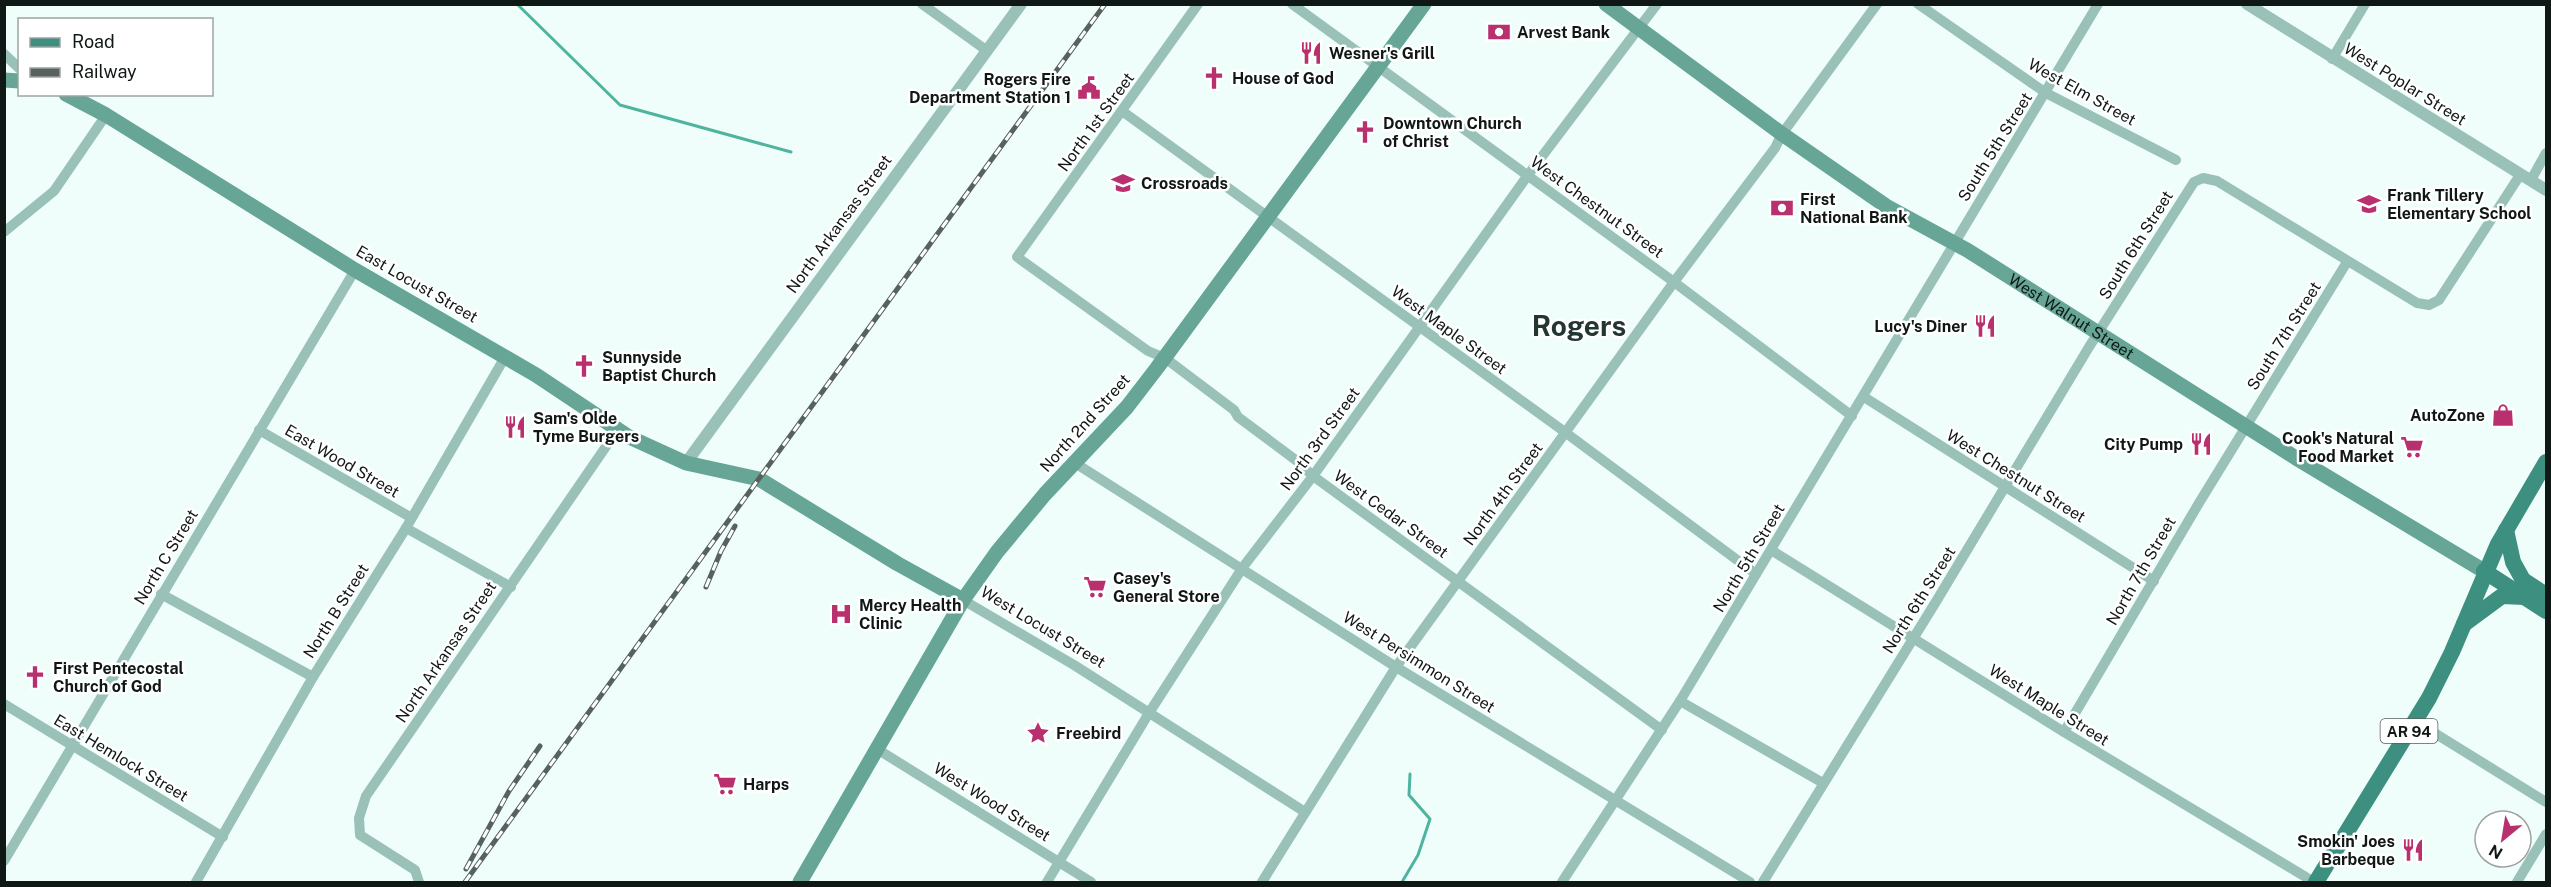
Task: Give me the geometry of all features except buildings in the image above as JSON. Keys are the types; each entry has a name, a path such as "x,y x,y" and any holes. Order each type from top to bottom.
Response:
{"main road":[{"name":"North 2nd Street","path":"800,882 963,600 997,552 1046,494 1127,406 1165,358 1424,4"},
{"name":"West Walnut Street","path":"1606,4 1782,134 1886,206 1953,243 2547,610"},
{"name":"East Locust Street","path":"70,96 106,115 355,270 505,357 655,451 686,463 759,479"},
{"path":"2484,571 2547,462"},
{"name":"West Locust Street","path":"759,479 888,558 963,600"},
{"path":"2506,530 2513,562 2523,580 2547,595"},
{"name":"AR 94","path":"2315,882 2415,720 2452,652 2484,571"},
{"path":"2461,627 2502,596 2525,597"}],"street":[{"path":"922,4 986,50"},
{"name":"North Arkansas Street","path":"686,463 1021,4"},
{"name":"North 1st Street","path":"1017,257 1198,4"},
{"name":"West Chestnut Street","path":"1292,4 1674,282 1852,416"},
{"name":"North 3rd Street","path":"1047,882 1149,713 1242,567 1313,476 1528,175 1657,4"},
{"name":"North 4th Street","path":"1262,882 1396,667 1674,282 1775,148 1782,134 1877,4"},
{"name":"West Elm Street","path":"1918,4 2046,93 2176,160"},
{"name":"South 5th Street","path":"1953,243 2098,4"},
{"name":"West Poplar Street","path":"2247,4 2332,59 2547,190"},
{"path":"2332,59 2365,4"},
{"path":"4,54 18,67"},
{"name":"West Maple Street","path":"1122,111 1566,433 1756,574"},
{"path":"4,232 54,191 106,115"},
{"path":"2347,262 2417,303 2429,305 2439,300 2525,177 2547,153"},
{"name":"South 6th Street","path":"2099,333 2194,182 2202,178 2217,181 2347,262"},
{"name":"North 5th Street","path":"1562,882 1680,701 1864,396 1953,243"},
{"name":"West Cedar Street","path":"1017,257 1148,351 1165,358 1234,410 1238,417 1297,461 1313,476 1662,730"},
{"name":"South 7th Street","path":"2246,426 2347,262"},
{"name":"North C Street","path":"4,861 355,270"},
{"name":"North 6th Street","path":"1763,882 2099,333"},
{"name":"North B Street","path":"196,882 313,677 408,523 505,357"},
{"name":"West Chestnut Street","path":"1864,396 2154,580"},
{"name":"North 7th Street","path":"2064,732 2246,426"},
{"name":"North Arkansas Street","path":"419,882 415,870 360,835 359,818 366,796 618,429"},
{"name":"East Wood Street","path":"259,430 511,587"},
{"name":"West Persimmon Street","path":"1075,463 1396,667 1749,882"},
{"name":"West Maple Street","path":"1771,550 2064,732 2315,882"},
{"path":"161,594 313,677"},
{"name":"West Locust Street","path":"963,600 1074,665 1305,812"},
{"path":"1680,701 1823,783"},
{"name":"East Hemlock Street","path":"4,704 223,837"},
{"path":"2415,720 2547,802"},
{"name":"West Wood Street","path":"877,749 1091,882"},
{"path":"2517,882 2547,834"}],"waterway":[{"path":"517,4 620,105 791,152"},
{"path":"1402,882 1418,855 1430,819 1409,795 1410,774"}],"railway":[{"path":"465,882 1105,4"},
{"path":"706,587 721,551 735,526"},
{"path":"466,869 509,791 540,746"}],"place":[{"name":"Arvest Bank","path":"1499,32"},
{"name":"Wesner's Grill","path":"1311,53"},
{"name":"House of God","path":"1214,78"},
{"name":"Rogers Fire Department Station 1","path":"1089,88"},
{"name":"Downtown Church of Christ","path":"1365,132"},
{"name":"Crossroads","path":"1123,183"},
{"name":"Frank Tillery Elementary School","path":"2369,204"},
{"name":"First National Bank","path":"1782,208"},
{"name":"Lucy's Diner","path":"1985,326"},
{"name":"Sunnyside Baptist Church","path":"584,366"},
{"name":"AutoZone","path":"2503,415"},
{"name":"Sam's Olde Tyme Burgers","path":"515,427"},
{"name":"City Pump","path":"2201,444"},
{"name":"Cook's Natural Food Market","path":"2412,447"},
{"name":"Casey's General Store","path":"1095,587"},
{"name":"Mercy Health Clinic","path":"841,614"},
{"name":"First Pentecostal Church of God","path":"35,677"},
{"name":"Freebird","path":"1038,733"},
{"name":"Harps","path":"725,784"},
{"name":"Smokin' Joes Barbeque","path":"2413,850"}],"district":[{"name":"Rogers","path":"1579,325"}]}
